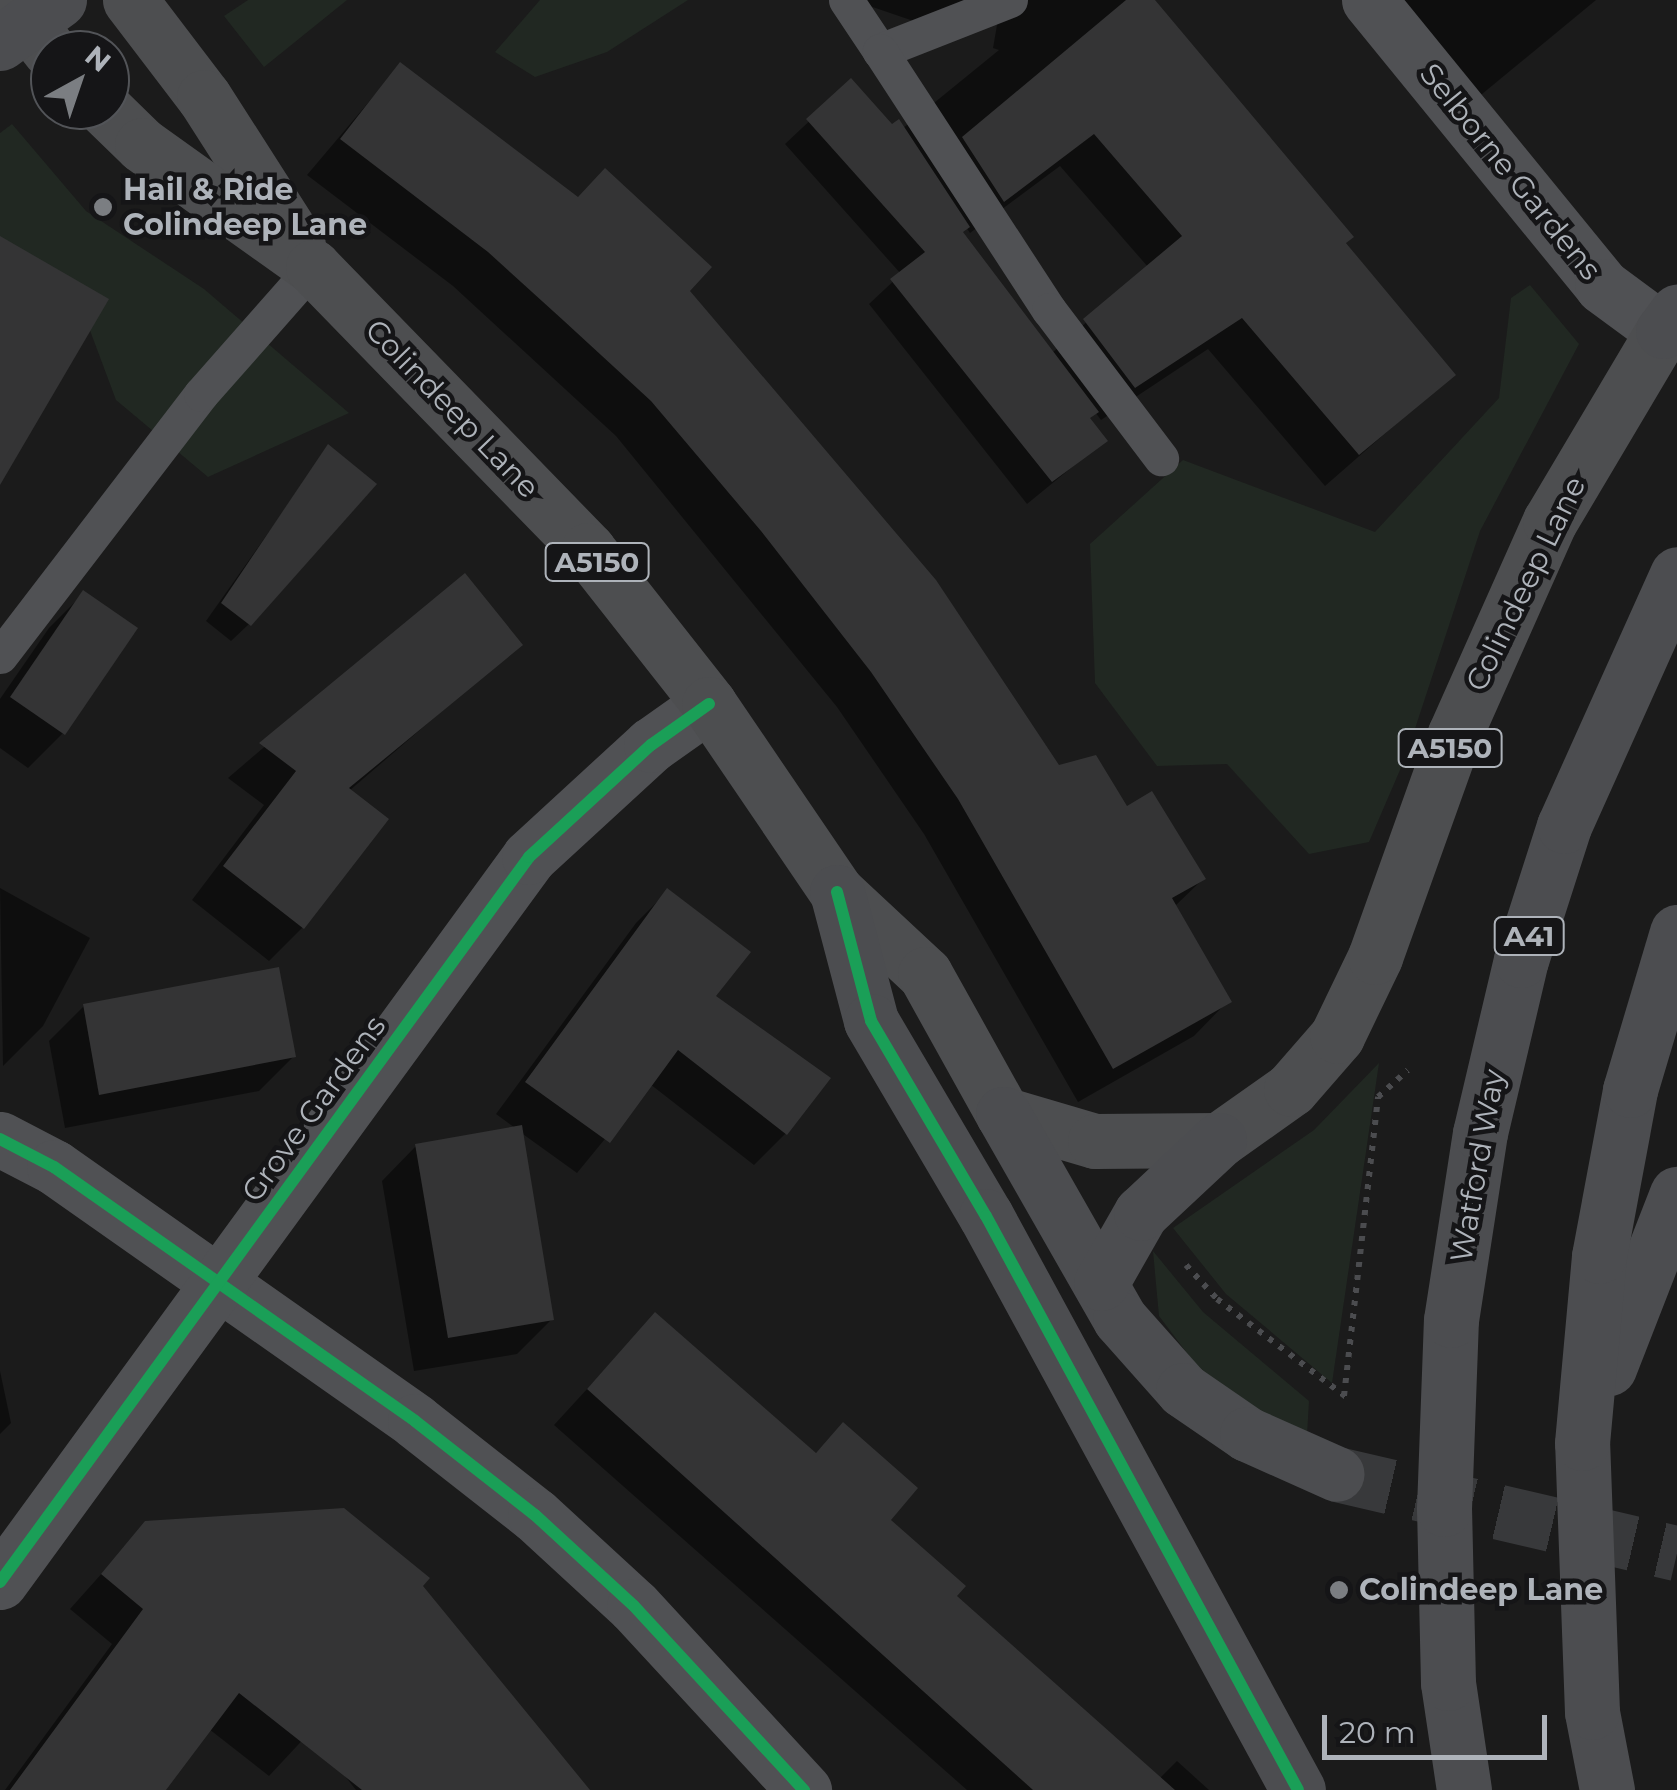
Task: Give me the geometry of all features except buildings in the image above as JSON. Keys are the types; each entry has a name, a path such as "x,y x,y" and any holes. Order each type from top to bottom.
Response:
{"highway":[{"path":"0,43 59,0"},
{"name":"Watford Way","path":"1464,1790 1448,1683 1444,1509 1451,1320 1480,1133 1522,960 1564,826 1677,574"},
{"name":"A5150","path":"837,892 870,1022 986,1216 1298,1790"},
{"path":"1607,1790 1592,1712 1582,1443 1602,1238 1630,1090 1677,932"},
{"name":"A5150","path":"1003,1114 1120,1319 1182,1390 1247,1434 1338,1474"},
{"name":"A5150","path":"1100,1283 1142,1213 1219,1140"},
{"path":"1582,1443 1648,1255 1677,1194"}],"main road":[{"path":"10,0 33,30"},
{"name":"Colindeep Lane","path":"130,0 204,97 313,267"},
{"name":"Colindeep Lane","path":"127,130 313,267 588,550 709,704 837,892 925,974 1003,1114"},
{"name":"Colindeep Lane","path":"1219,1140 1291,1089 1337,1036 1375,956 1455,734 1550,521 1670,322"},
{"path":"1003,1114 1095,1141 1219,1140"}],"street":[{"name":"Selborne Gardens","path":"1370,0 1602,286 1670,322"},
{"name":"Grove Gardens","path":"0,1582 529,858 650,745 709,704"},
{"path":"0,1140 54,1168 415,1421 534,1515 634,1606 804,1790"}],"lane":[{"path":"846,0 1048,310 1161,458"},
{"path":"880,51 1010,0"},
{"path":"0,656 201,394 313,267"}],"path":[{"path":"1344,1396 1378,1097 1408,1070"},
{"path":"1174,1251 1217,1299 1358,1408"}],"shaded area":[{"path":"248,0 347,0 264,67 224,16"},
{"path":"540,0 688,0 607,52 535,77 495,52"},
{"path":"12,124 86,211 204,289 349,413 208,477 116,400 73,285 0,258 0,133"},
{"path":"1530,285 1579,344 1480,531 1406,756 1369,842 1309,854 1227,764 1157,766 1095,683 1090,544 1183,460 1375,532 1499,398 1511,298"},
{"path":"1379,1063 1332,1383 1226,1294 1173,1228 1314,1130"},
{"path":"1153,1251 1203,1312 1309,1401 1307,1435 1245,1408 1199,1369 1159,1316"}],"tunnel":[{"path":"1337,1474 1677,1553"}],"cycle path":[{"path":"0,1582 529,857 651,745 709,704"},
{"path":"837,892 871,1021 986,1216 1298,1790"},
{"path":"0,1139 54,1167 415,1421 535,1515 634,1606 804,1790"}],"place":[{"name":"Hail & Ride Colindeep Lane","path":"103,207"},
{"name":"Colindeep Lane","path":"1339,1590"}]}
